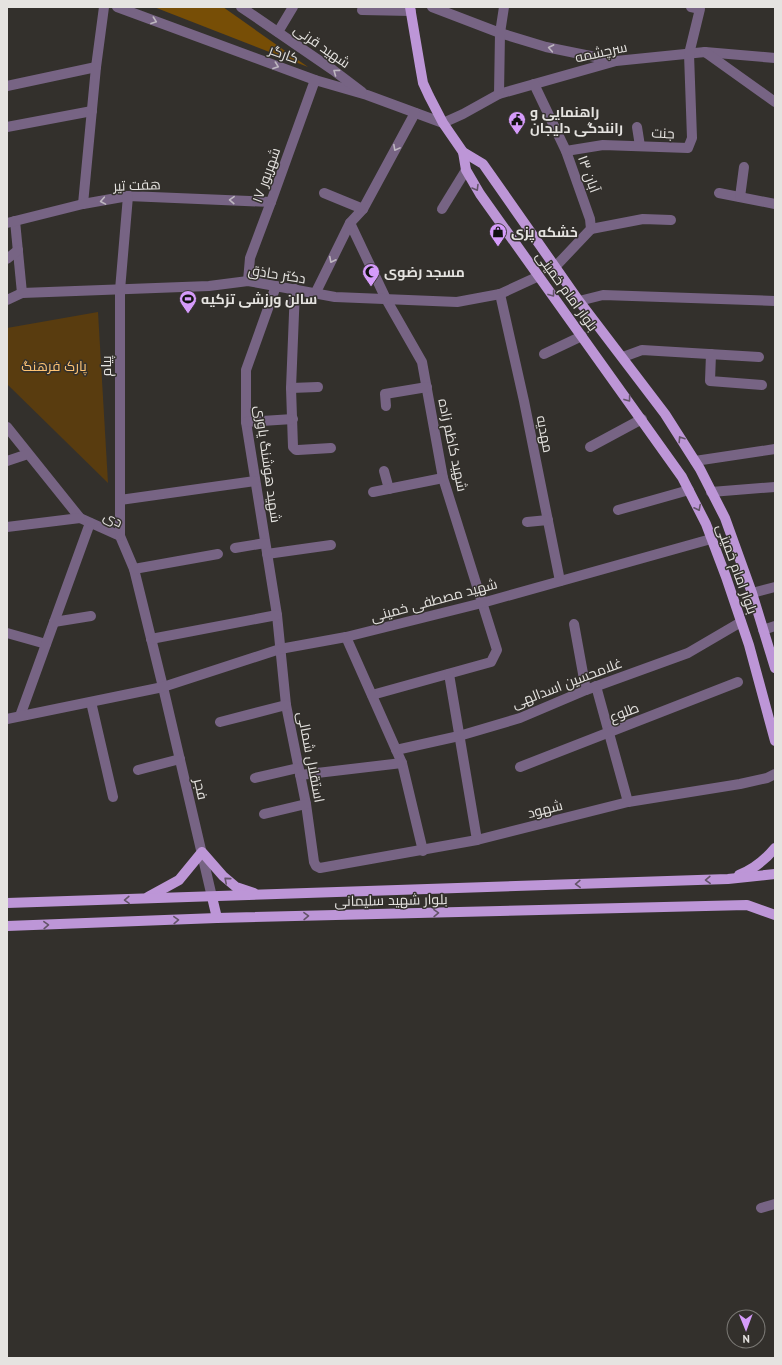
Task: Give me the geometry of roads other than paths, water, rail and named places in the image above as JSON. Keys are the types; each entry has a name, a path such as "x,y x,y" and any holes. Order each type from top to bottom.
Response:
{"main road":[{"path":"411,9 424,83 443,123 463,152"},
{"name":"بلوار امام خمینی","path":"463,152 466,170 480,194 642,419 682,477 689,490 706,524 741,622 775,741"},
{"name":"بلوار امام خمینی","path":"463,152 483,164 579,301 665,414 695,460 725,518 752,593 775,668"},
{"path":"728,879 748,871 766,859 775,848"},
{"path":"144,899 179,880 202,852 223,876 236,887 261,895"},
{"name":"بلوار شهید سلیمانی","path":"7,903 728,879 775,874"},
{"path":"212,897 217,918"},
{"name":"بلوار شهید سلیمانی","path":"7,926 217,918 747,905 775,915"}],"street":[{"path":"83,204 96,67 104,7"},
{"name":"کارگر","path":"117,7 315,80 367,95 443,123"},
{"name":"شهید قرنی","path":"241,7 334,70 367,95"},
{"path":"278,32 293,7"},
{"path":"432,7 500,33 546,47 616,61"},
{"path":"499,94 500,33 504,7"},
{"path":"689,54 700,9 692,7"},
{"path":"362,10 411,9"},
{"path":"706,52 775,102"},
{"name":"سرچشمه","path":"443,123 464,114 499,94 616,61 706,52 775,58"},
{"name":"جنت","path":"566,151 603,145 688,148 692,138 689,54"},
{"path":"7,86 96,67"},
{"name":"۱۷ شهریور","path":"248,281 250,258 315,80"},
{"name":"۱۳ آبان","path":"534,84 566,151 590,219 591,229"},
{"path":"7,127 92,111"},
{"path":"315,294 350,223 363,209 415,113"},
{"path":"637,127 640,146"},
{"path":"740,197 744,167"},
{"path":"442,210 466,170"},
{"path":"324,193 363,209"},
{"path":"719,193 775,204"},
{"name":"هفت تیر","path":"11,222 83,204 128,196 271,202"},
{"name":"پیام","path":"120,536 120,290 128,196"},
{"path":"556,267 591,229 643,219 671,220"},
{"path":"11,222 18,250 22,294"},
{"name":"شهید کاظم زاده","path":"350,223 386,299 422,362 443,478 497,650 491,662 372,695"},
{"path":"7,259 18,250"},
{"name":"دکتر حاذق","path":"7,300 22,294 209,286 248,281 335,298 457,302 500,294 539,276"},
{"name":"شهید هوشنگ یاوری","path":"276,286 246,370 246,422 277,615 280,649"},
{"path":"295,289 291,388 293,447 296,450 331,448"},
{"name":"مهدیه","path":"500,294 524,401 560,581"},
{"path":"579,301 603,295 775,301"},
{"path":"544,354 582,336"},
{"path":"623,357 642,350 759,357"},
{"path":"711,354 710,381 762,385"},
{"path":"291,388 318,387"},
{"path":"386,406 385,394 427,387"},
{"path":"246,422 293,418"},
{"path":"590,447 642,419"},
{"name":"دی","path":"7,427 80,518 120,536 134,569 163,687"},
{"path":"695,460 775,449"},
{"path":"7,462 28,454"},
{"path":"384,471 389,489"},
{"path":"373,492 443,478"},
{"path":"120,500 255,481"},
{"path":"712,492 775,487"},
{"path":"618,510 689,490"},
{"path":"7,527 80,518"},
{"path":"527,522 548,520"},
{"path":"20,716 90,523"},
{"name":"شهید مصطفی خمینی","path":"7,719 163,687 280,649 346,637 482,603 711,538"},
{"path":"235,548 265,543"},
{"path":"267,554 331,545"},
{"path":"134,569 218,554"},
{"path":"752,593 775,588"},
{"path":"151,639 277,615"},
{"path":"54,622 91,616"},
{"name":"غلامحسین اسدالهی","path":"396,750 459,736 520,718 591,688 688,652 741,622"},
{"path":"574,624 591,688 609,733 628,802"},
{"path":"763,630 775,626"},
{"path":"7,633 46,644"},
{"path":"346,637 402,763 423,850"},
{"name":"استقلال شمالی","path":"280,649 286,705 306,804 314,862 316,866 320,868"},
{"path":"448,674 477,840"},
{"name":"طلوع","path":"520,767 738,682"},
{"name":"فجر","path":"163,687 212,897"},
{"path":"91,702 113,797"},
{"path":"220,722 286,705"},
{"path":"138,770 180,759"},
{"path":"255,778 299,771 402,763"},
{"name":"شهود","path":"320,868 477,840 628,802 740,784 766,778 775,774"},
{"path":"264,814 306,804"},
{"path":"761,1208 775,1204"}],"place":[{"name":"راهنمایی و رانندگی دلیجان","path":"517,135"},
{"name":"خشکه پزی","path":"498,247"},
{"name":"مسجد رضوی","path":"371,287"},
{"name":"سالن ورزشی تزکیه","path":"188,314"}],"park label":[{"name":"پارک فرهنگ","path":"54,366"}]}
